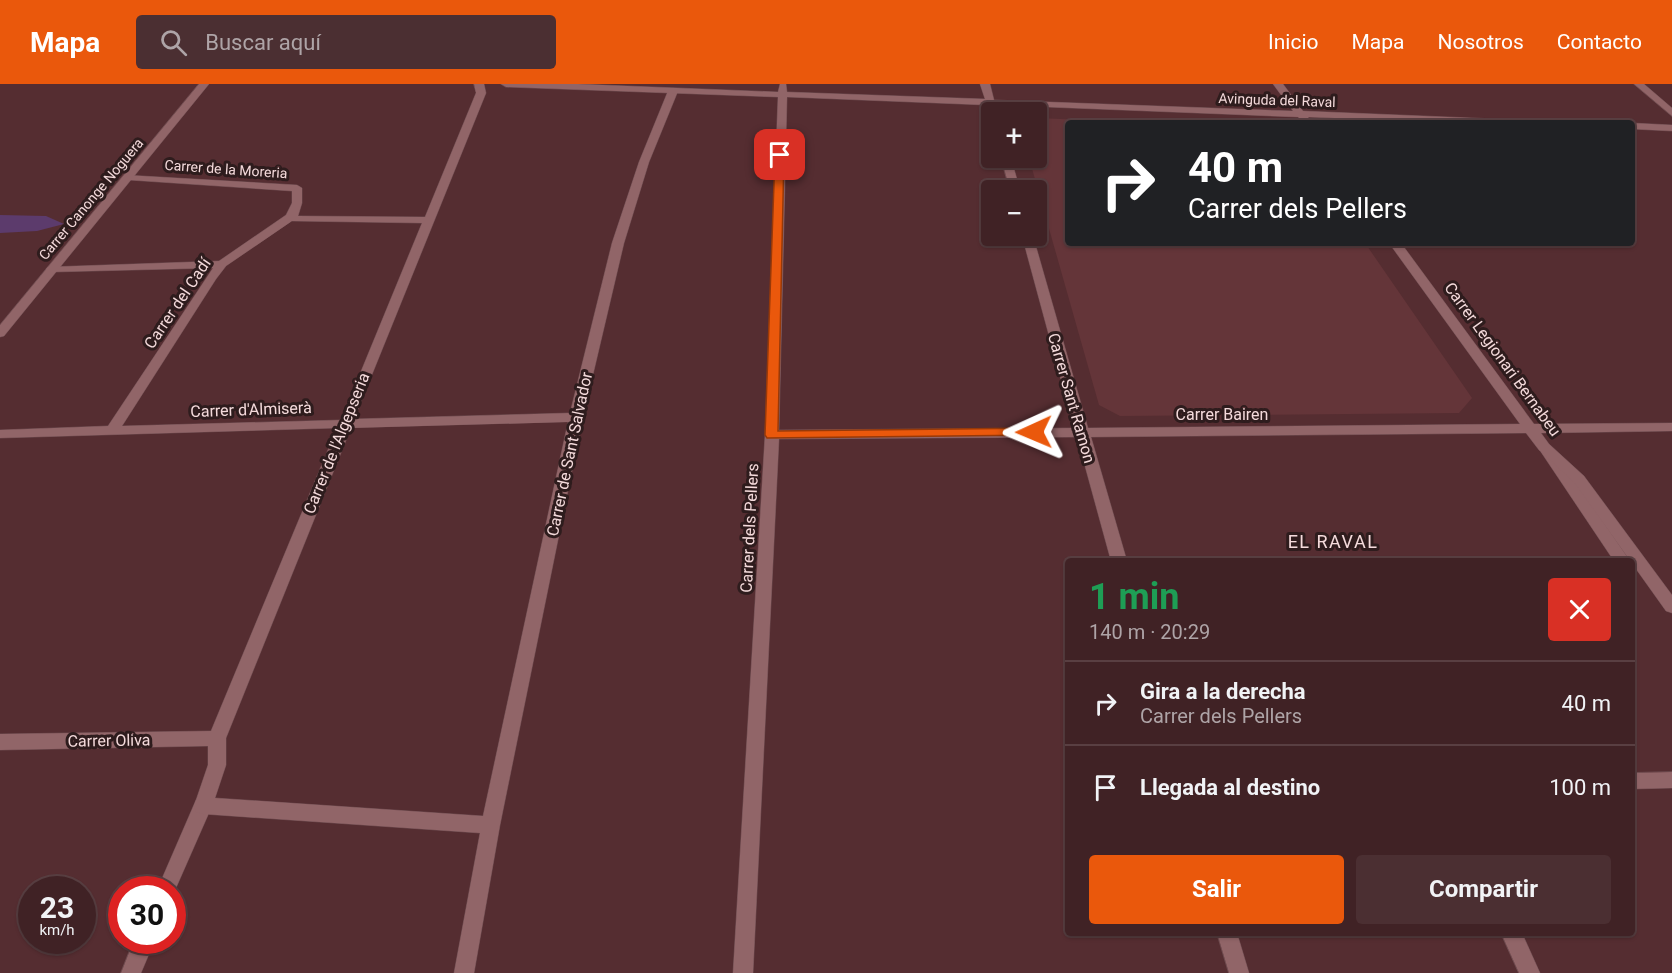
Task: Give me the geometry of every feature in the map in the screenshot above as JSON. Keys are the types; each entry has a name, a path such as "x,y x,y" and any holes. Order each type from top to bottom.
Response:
{"street":[{"name":"Carrer Canonge Noguera","path":"0,333 204,84"},
{"name":"Carrer de l'Algepseria","path":"173,876 202,806 216,765 217,738 481,93 479,84"},
{"name":"Avinguda del Raval","path":"506,84 673,91 782,89 981,107"},
{"path":"985,84 990,102"},
{"path":"1278,84 1305,120"},
{"path":"1639,84 1672,113"},
{"name":"Carrer dels Pellers","path":"743,973 772,435 782,89"},
{"name":"Carrer de Sant Salvador","path":"464,973 491,825 576,417 618,243 644,162 673,91"},
{"name":"Avinguda del Raval","path":"1047,109 1462,120"},
{"path":"1635,126 1672,128"},
{"name":"Carrer de la Moreria","path":"129,177 297,188 297,203 291,217"},
{"path":"291,217 297,219 428,219"},
{"name":"Carrer del Cadí","path":"113,430 211,277 222,264 291,217"},
{"name":"Carrer Sant Ramon","path":"1030,246 1118,558"},
{"name":"Carrer Legionari Bernabeu","path":"1397,246 1544,447 1579,478 1672,607"},
{"path":"52,269 222,264"},
{"name":"Carrer d'Almiserà","path":"0,434 345,422 576,417"},
{"name":"Carrer Bairen","path":"772,435 1672,427"},
{"path":"1544,447 1620,558"},
{"name":"Carrer Oliva","path":"0,742 217,738"},
{"path":"1635,781 1672,780"},
{"path":"202,806 491,825"},
{"path":"1228,936 1239,973"},
{"path":"1512,936 1530,973"},
{"path":"132,973 139,954"}],"shaded area":[{"path":"1047,118 1085,120 1065,120 1065,246 1367,246 1472,398 1459,413 1120,416 1099,405 1047,222 1047,180 1035,180 1032,168 1047,168"},
{"path":"0,215 46,216 64,224 37,231 0,233"}],"district":[{"name":"EL RAVAL","path":"1333,542"}],"route":[{"path":"780,155 772,435 1034,432"}]}
